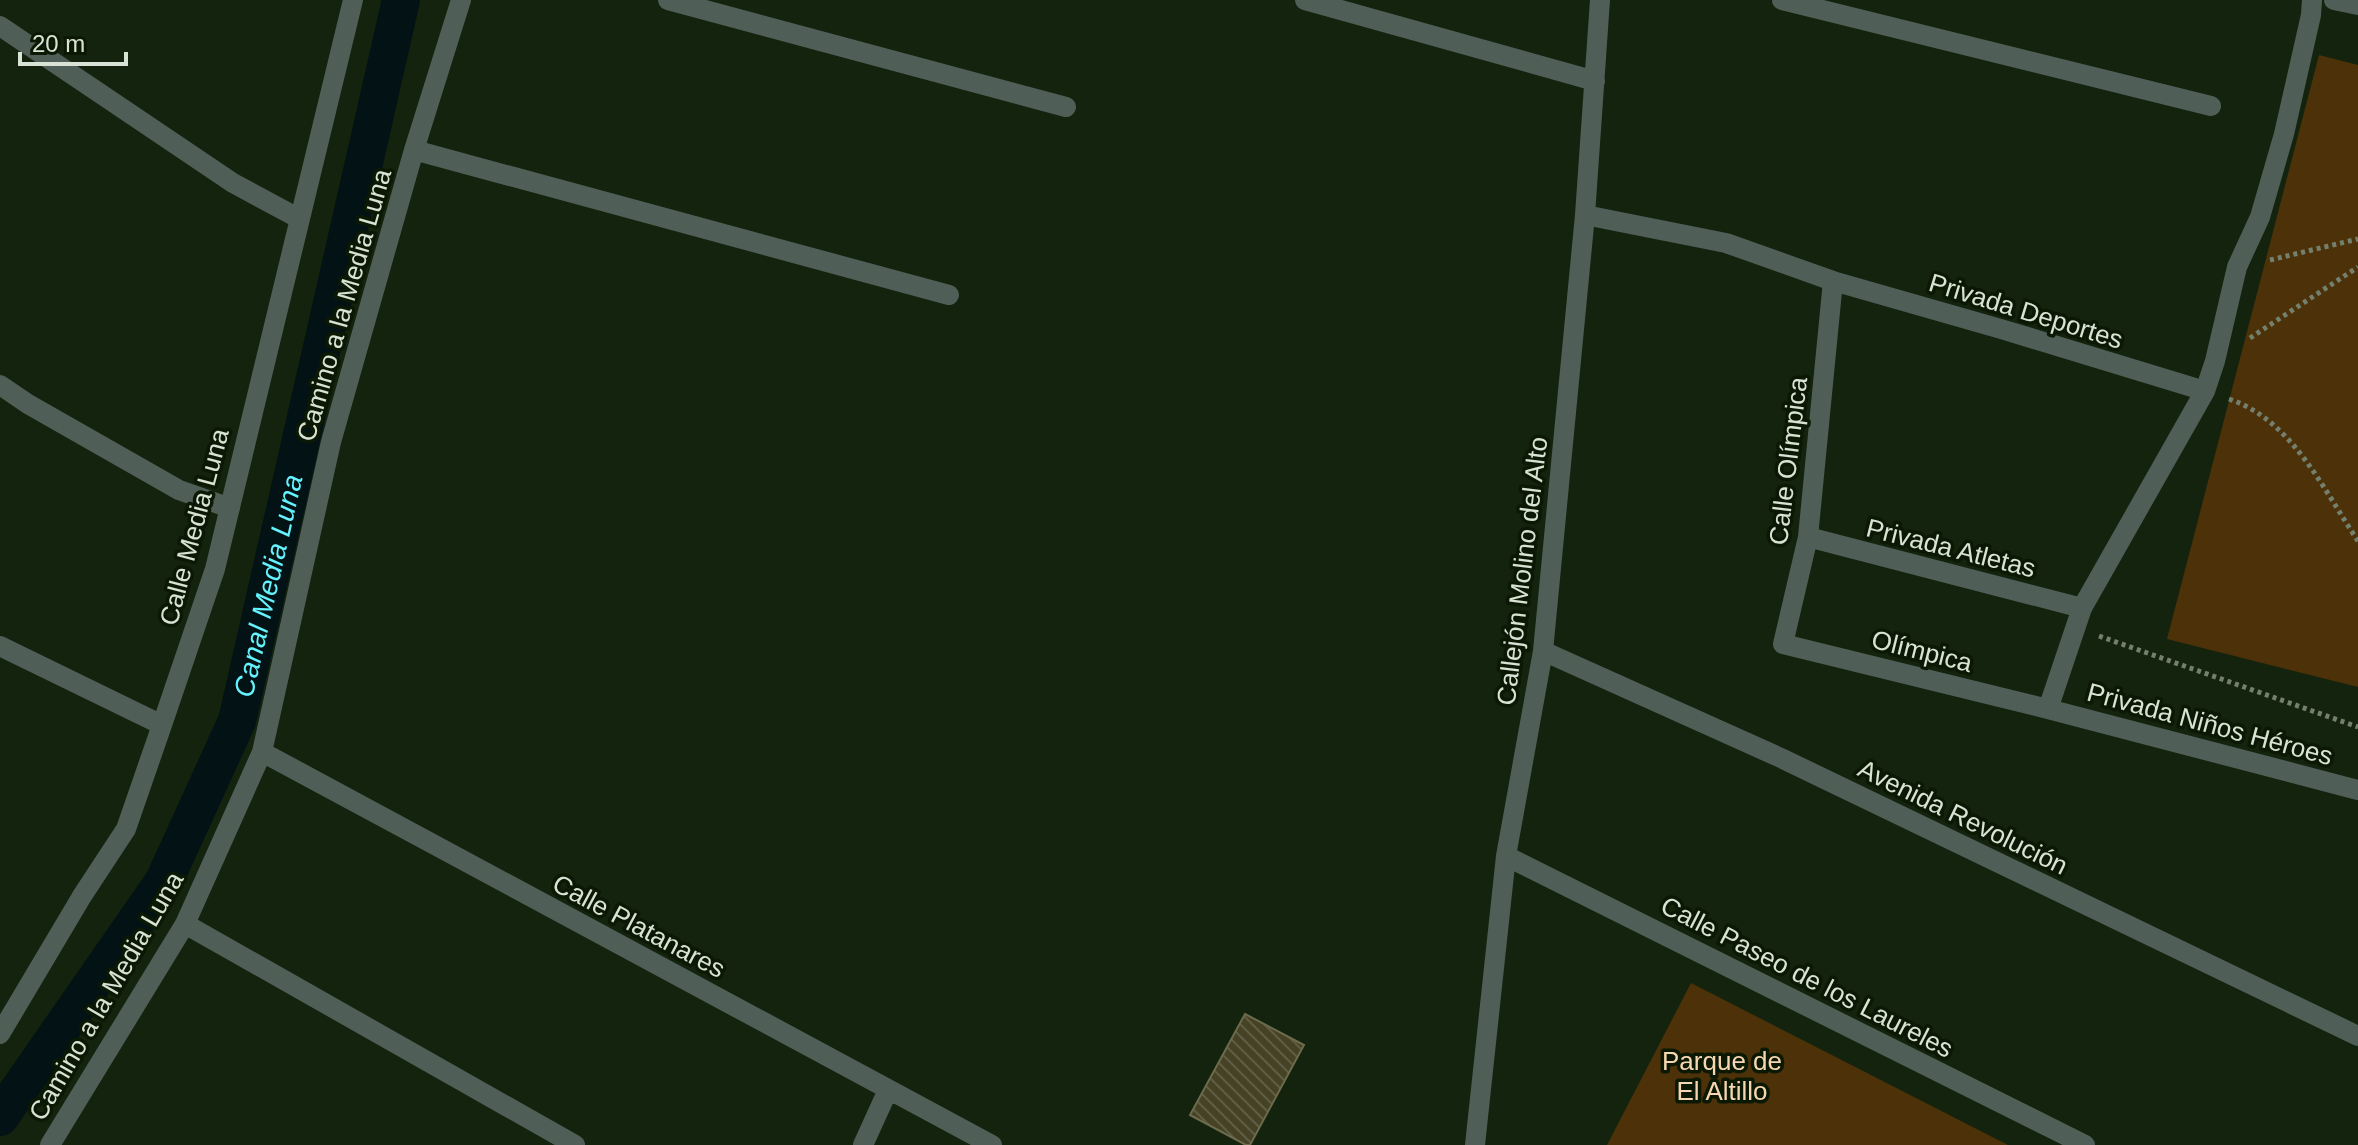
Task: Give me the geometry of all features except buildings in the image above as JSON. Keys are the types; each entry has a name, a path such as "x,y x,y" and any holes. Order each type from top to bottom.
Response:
{"street":[{"name":"Calle Media Luna","path":"0,1034 82,896 126,829 162,725 215,569 353,0"},
{"name":"Camino a la Media Luna","path":"50,1145 185,924 262,752 331,442 414,150 461,0"},
{"path":"668,0 1066,107"},
{"path":"1305,0 1595,81"},
{"name":"Callejón Molino del Alto","path":"1475,1145 1506,856 1543,651 1585,215 1600,0"},
{"path":"1782,0 2211,106"},
{"path":"2048,709 2082,608 2205,391 2237,267 2260,217 2284,134 2312,0"},
{"path":"2334,0 2358,5"},
{"path":"0,26 233,183 298,218"},
{"path":"414,150 949,295"},
{"name":"Privada Deportes","path":"1585,215 1726,243 1833,281 2205,391"},
{"name":"Calle Olímpica","path":"1783,644 1808,537 1833,281"},
{"path":"0,385 179,490 230,508"},
{"name":"Privada Atletas","path":"1808,537 2082,608"},
{"name":"Olímpica","path":"1783,644 2048,709"},
{"path":"0,646 162,725"},
{"name":"Avenida Revolución","path":"1543,651 1781,758 2358,1036"},
{"name":"Privada Niños Héroes","path":"2048,709 2358,790"},
{"name":"Calle Platanares","path":"262,752 992,1145"},
{"name":"Calle Paseo de los Laureles","path":"1506,856 2085,1145"},
{"path":"185,924 575,1145"},
{"path":"863,1145 888,1090"}],"path":[{"path":"2237,267 2358,239"},
{"path":"2215,361 2358,267"},
{"path":"2205,391 2244,404 2268,419 2287,437 2358,541"},
{"path":"2075,628 2358,727"}],"green space":[{"path":"2319,55 2358,65 2358,687 2167,639"},
{"name":"Parque de El Altillo","path":"1691,983 2008,1145 1607,1145"}],"waterway":[{"name":"Canal Media Luna","path":"0,1117 164,881 237,721 401,0"}]}
